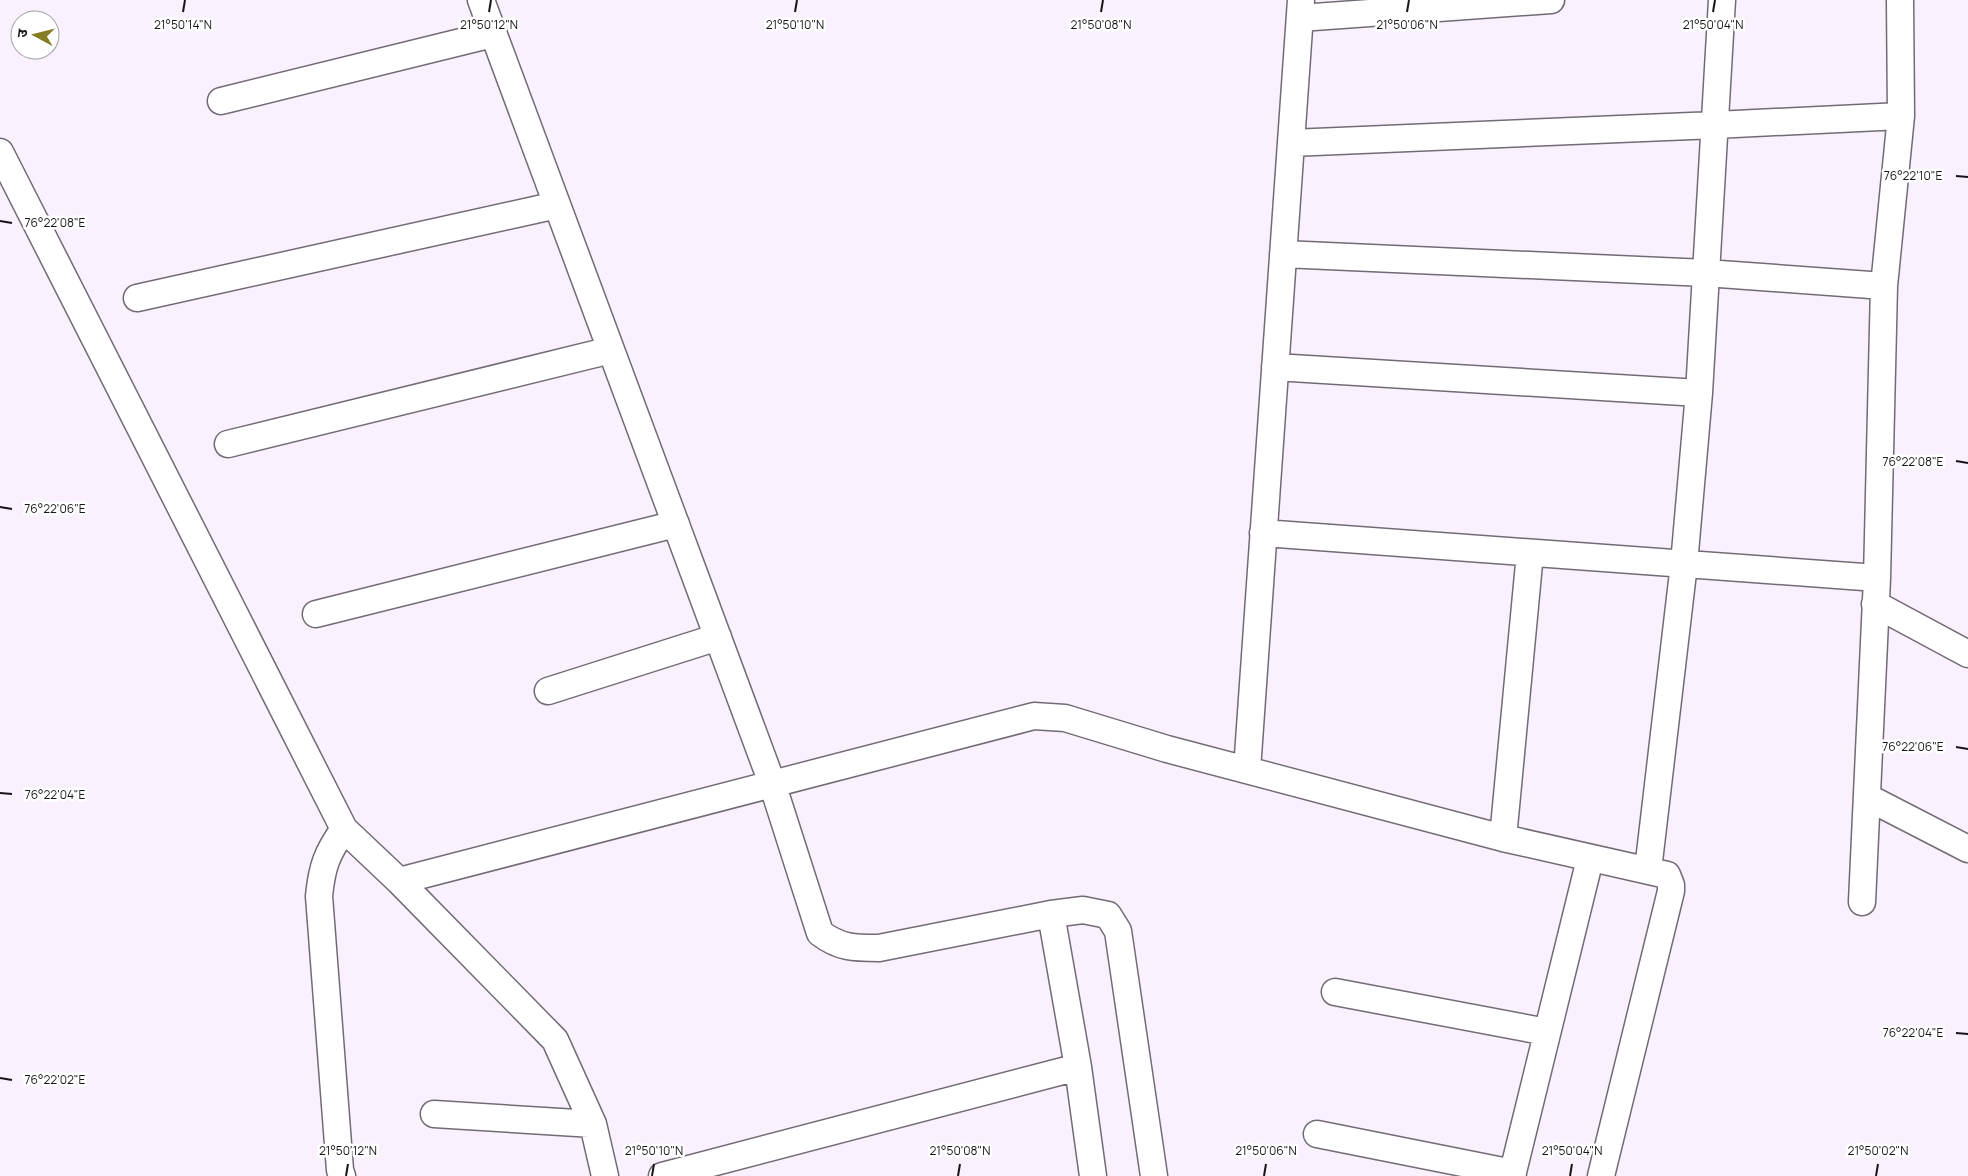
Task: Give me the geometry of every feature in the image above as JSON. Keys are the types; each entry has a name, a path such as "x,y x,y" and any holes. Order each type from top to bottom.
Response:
{"street":[{"path":"481,0 772,783 820,933 833,943 854,948 879,948 1051,914 1083,910 1108,915 1118,931 1154,1176"},
{"path":"1247,770 1300,9 1551,0"},
{"path":"1648,870 1684,564 1699,393 1722,0"},
{"path":"1862,902 1877,578 1884,286 1901,116 1900,0"},
{"path":"221,101 493,34"},
{"path":"1291,143 1901,116"},
{"path":"0,152 344,829 399,881 556,1040 593,1124 605,1176"},
{"path":"136,298 557,205"},
{"path":"1283,254 1706,273 1884,286"},
{"path":"228,444 610,350"},
{"path":"1275,367 1699,393"},
{"path":"316,614 676,524"},
{"path":"1263,533 1877,578"},
{"path":"1504,838 1530,553"},
{"path":"1875,604 1968,654"},
{"path":"548,691 718,638"},
{"path":"399,881 1034,716 1065,718 1167,749 1504,838 1667,875 1671,891 1601,1176"},
{"path":"1867,797 1968,849"},
{"path":"342,1176 340,1170 319,896 322,871 331,848 344,829"},
{"path":"1317,1134 1512,1174 1590,859"},
{"path":"1051,914 1078,1067 1093,1176"},
{"path":"1335,992 1547,1032"},
{"path":"662,1176 1078,1067"},
{"path":"434,1114 593,1124"}]}
